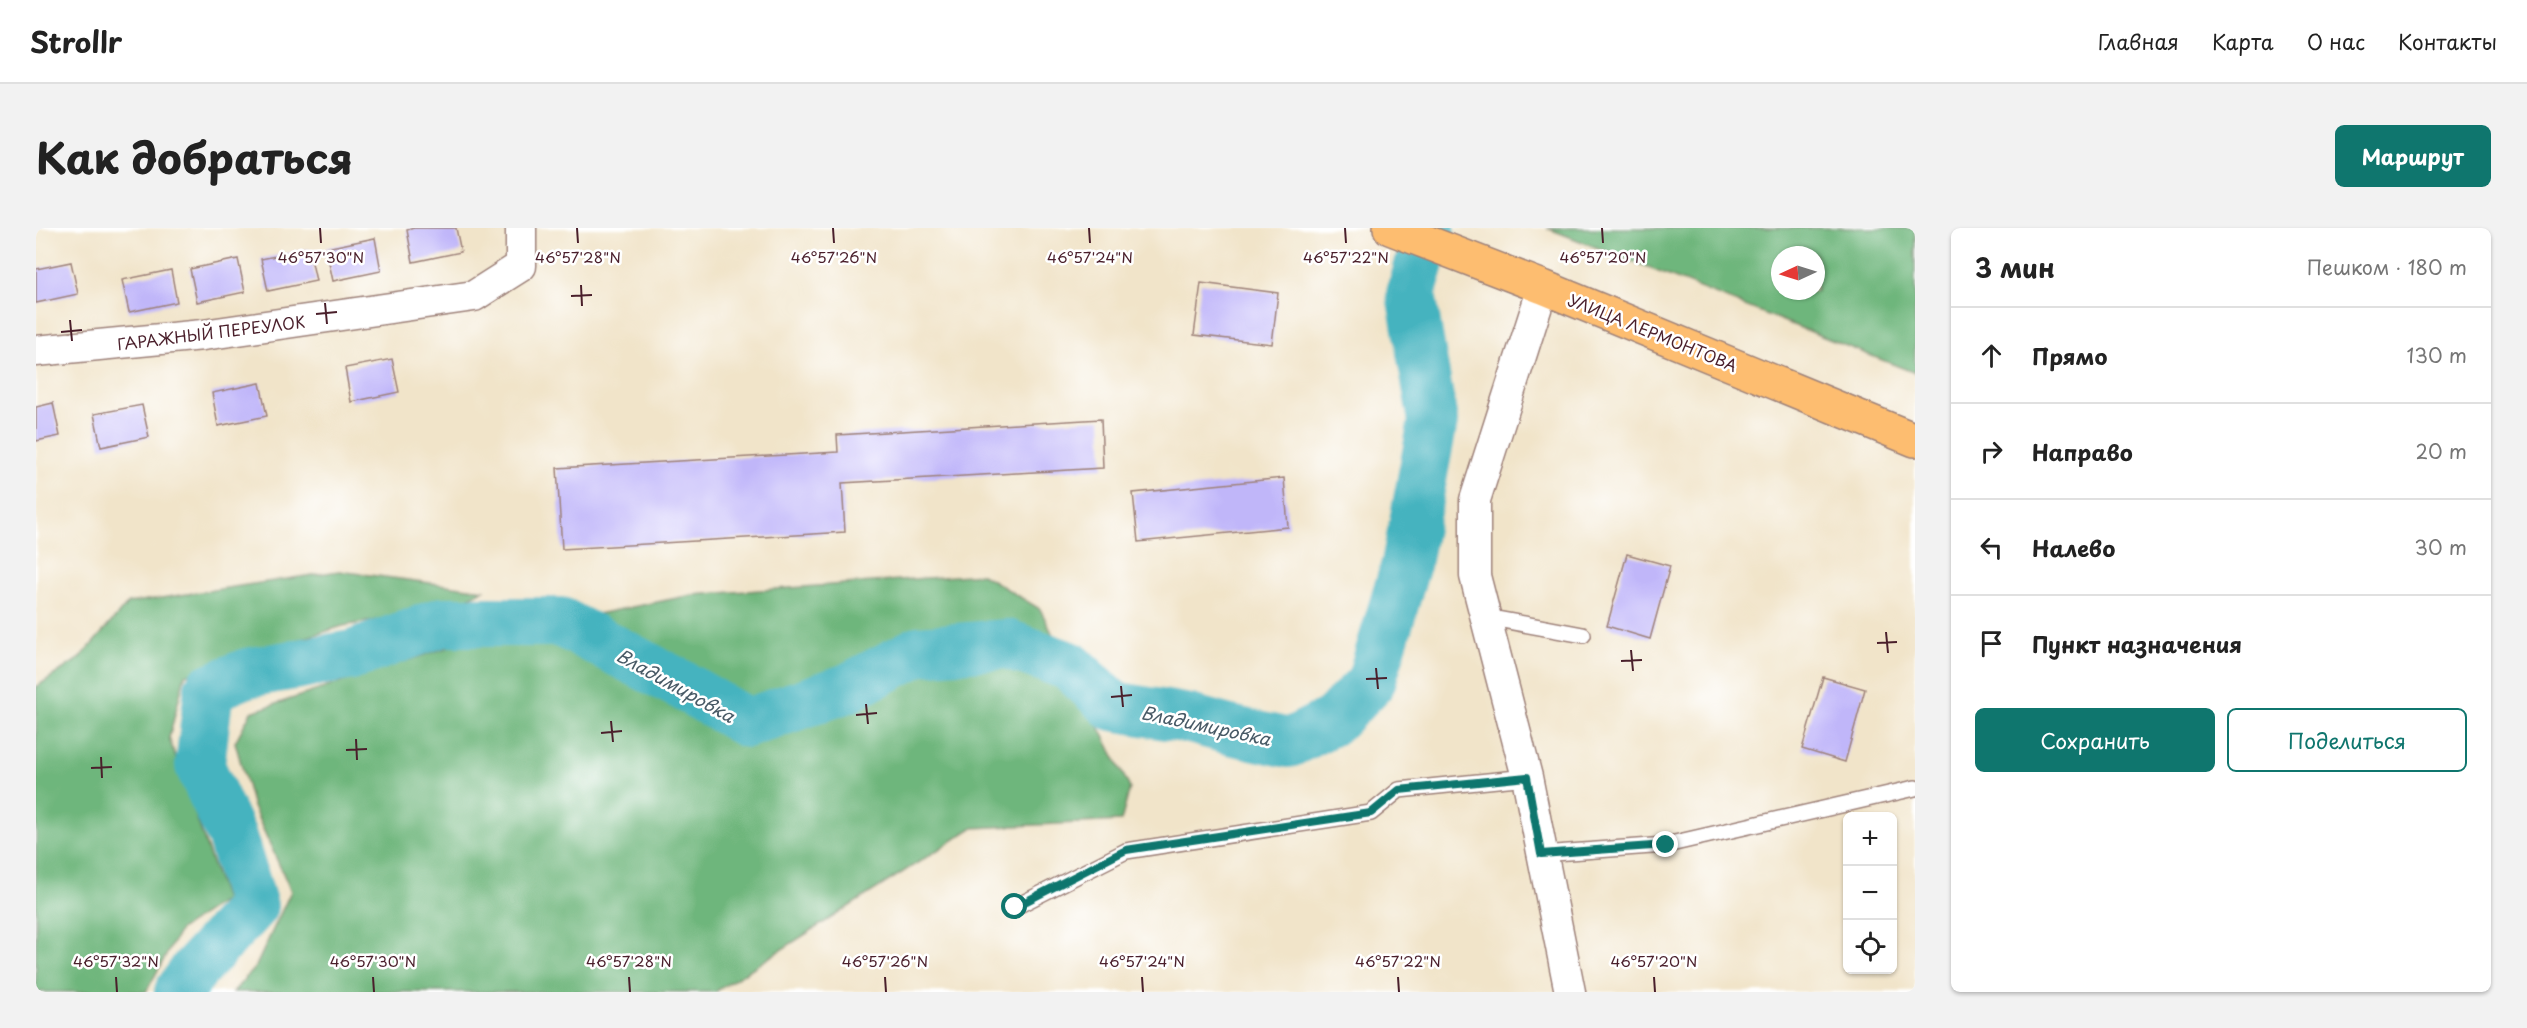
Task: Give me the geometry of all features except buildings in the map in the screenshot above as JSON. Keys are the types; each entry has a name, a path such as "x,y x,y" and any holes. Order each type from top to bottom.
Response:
{"highway":[{"name":"УЛИЦА ЛЕРМОНТОВА","path":"1390,228 1543,286 1915,440"}],"street":[{"name":"ГАРАЖНЫЙ ПЕРЕУЛОК","path":"36,351 203,335 474,296 521,266 521,228"},
{"path":"1543,286 1475,500 1475,576 1527,777 1570,992"}],"lane":[{"path":"1486,617 1583,635"},
{"path":"1015,907 1126,850 1371,813 1399,790 1527,777"},
{"path":"1541,854 1666,845 1915,788"}],"green space":[{"path":"1547,228 1915,228 1915,373"},
{"path":"339,571 484,590 447,608 343,626 185,675 169,738 225,900 180,930 146,992 36,992 36,687 80,658 128,603"},
{"path":"982,574 1040,609 1130,788 1121,821 972,828 715,992 233,992 256,966 291,891 253,807 235,742 251,712 473,639 692,595"}],"waterway":[{"name":"Владимировка","path":"179,992 195,969 253,906 231,834 200,766 209,689 247,673 352,655 442,622 561,622 680,684 747,723 848,688 918,651 1007,644 1070,666 1113,706 1190,719 1289,743 1334,720 1371,682 1406,564 1433,421 1411,294 1430,228"}],"route":[{"path":"1015,907 1126,850 1371,813 1399,790 1527,777 1541,854 1666,845"}]}
